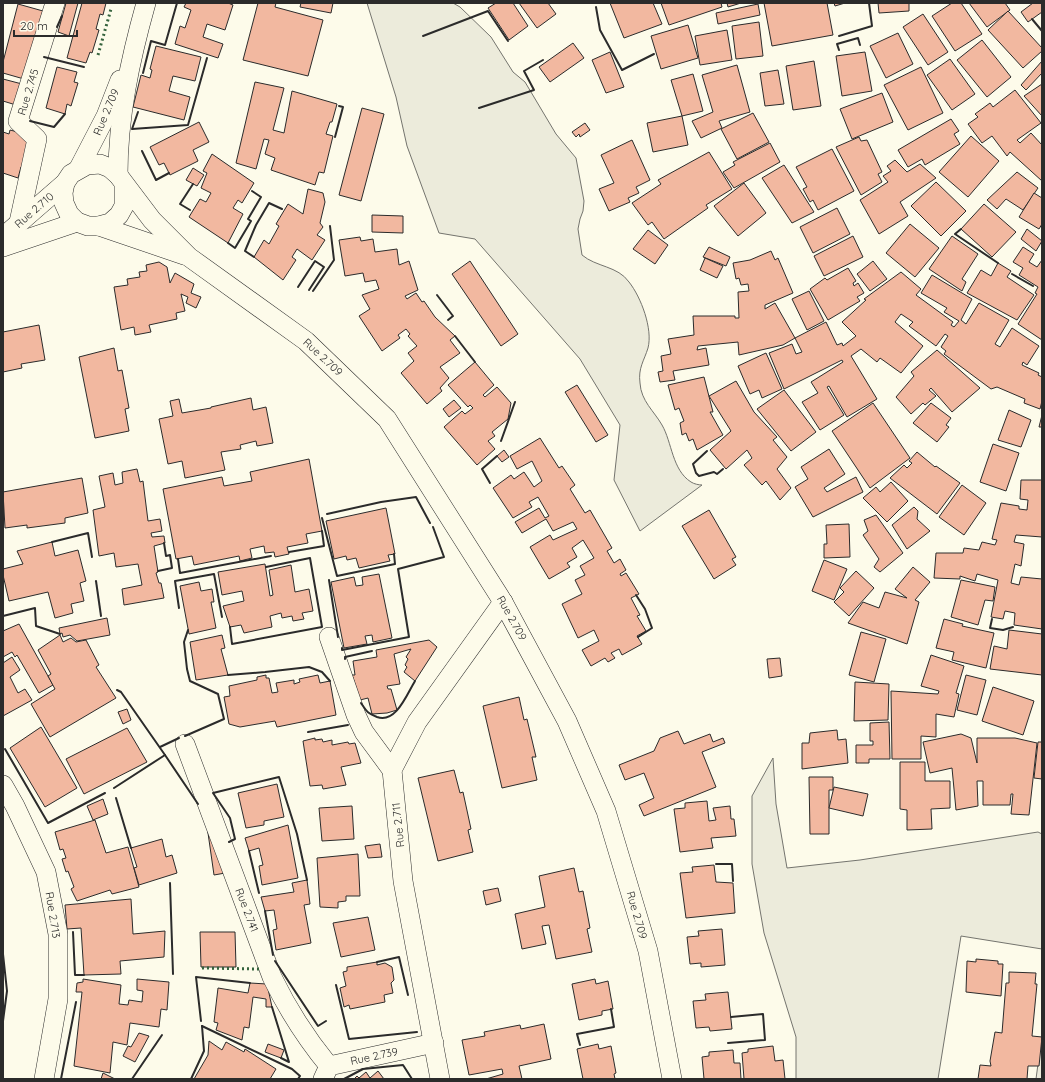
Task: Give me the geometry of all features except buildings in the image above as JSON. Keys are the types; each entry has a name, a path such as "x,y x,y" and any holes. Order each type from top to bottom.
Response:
{"street":[{"name":"Rue 2.745","path":"19,222 37,139 18,121 55,3"},
{"name":"Rue 2.709","path":"79,168 103,122 131,55 146,3"},
{"name":"Rue 2.709","path":"131,55 122,117 122,186 152,220 189,257 306,341 387,419 504,602 567,721 606,810 648,951 672,1079"},
{"path":"100,164 110,168 122,186 124,206 119,215 110,222 99,226 88,226 77,222 69,214 64,204 63,193 65,183 71,174 79,168 87,165 100,164"},
{"name":"Rue 2.710","path":"3,237 65,183"},
{"name":"Rue 2.710","path":"3,247 77,222"},
{"name":"Rue 2.709","path":"99,226 189,257"},
{"path":"329,637 356,715 364,732 392,770 417,722 504,602"},
{"name":"Rue 2.741","path":"185,744 272,977 287,1008 308,1040 326,1072"},
{"name":"Rue 2.711","path":"392,770 403,881 440,1079"},
{"name":"Rue 2.713","path":"3,785 9,809 46,872 58,934 58,999 44,1079"},
{"name":"Rue 2.739","path":"326,1072 434,1043"}],"shaded area":[{"path":"367,3 453,3 460,7 491,37 513,72 525,82 556,134 576,158 584,201 578,229 582,255 619,273 629,282 638,296 642,304 649,332 648,348 640,373 641,389 645,401 662,425 680,470 691,482 702,485 640,531 614,480 620,425 580,359 475,239 439,233 407,146 396,97"},
{"path":"773,758 776,804 787,868 860,860 1038,832 1042,834 1042,949 961,936 938,1079 796,1079 796,1037 764,933 752,864 752,796"},
{"path":"1042,1034 1042,1079 1036,1079"}],"hedge":[{"path":"98,55 111,9"},
{"path":"202,968 259,969 259,966"}],"wall":[{"path":"143,73 151,41 165,45 177,3"},
{"path":"839,36 872,26 869,3"},
{"path":"596,7 600,30 622,70 654,54"},
{"path":"423,36 488,11 508,41"},
{"path":"57,27 62,16"},
{"path":"1032,19 1042,31"},
{"path":"839,50 837,44 858,38 860,45"},
{"path":"44,57 84,67"},
{"path":"138,112 132,129 188,125 207,58"},
{"path":"479,108 534,90 524,71 543,60"},
{"path":"335,137 343,107 339,106"},
{"path":"30,121 54,127 65,114"},
{"path":"142,151 156,180 169,173"},
{"path":"190,210 180,204 193,184"},
{"path":"228,243 235,248 251,221 248,219 261,197 252,191"},
{"path":"254,257 245,251 256,225 269,203 282,209"},
{"path":"313,291 334,260 330,226"},
{"path":"961,229 955,234 998,263"},
{"path":"298,287 315,261 324,267 309,290"},
{"path":"1012,274 1033,286"},
{"path":"437,295 453,316 448,320"},
{"path":"455,336 475,362"},
{"path":"501,441 515,402"},
{"path":"707,451 693,464 696,473 699,476 714,472 717,474 723,469"},
{"path":"490,483 482,469 497,456"},
{"path":"327,514 381,502 416,497 430,523"},
{"path":"322,518 337,576 395,564 394,554"},
{"path":"342,648 342,650 409,637 398,569 444,557 433,527"},
{"path":"289,552 324,546 322,531"},
{"path":"52,542 88,533 92,557"},
{"path":"158,571 172,568 170,555 166,556 164,543"},
{"path":"178,559 180,573 271,556"},
{"path":"230,627 232,644 322,627 310,558 266,567"},
{"path":"179,608 175,581 214,574 222,617"},
{"path":"329,580 338,637"},
{"path":"96,581 101,616"},
{"path":"636,595 645,609 652,628 638,637"},
{"path":"3,616 35,608 36,626 60,634"},
{"path":"992,619 990,628 1003,630 1013,627"},
{"path":"185,736 224,719 218,694 190,681 184,642 188,630"},
{"path":"345,659 345,657 372,651"},
{"path":"228,675 309,667 322,672 330,681"},
{"path":"361,703 368,712 374,716 384,718 390,716 400,706 415,681"},
{"path":"117,690 121,692 198,804"},
{"path":"308,732 348,725"},
{"path":"160,747 179,738"},
{"path":"5,749 48,823 105,793"},
{"path":"114,788 165,755"},
{"path":"229,842 235,839 230,818 213,793 279,777 297,834 307,880"},
{"path":"116,798 131,848"},
{"path":"249,851 259,893"},
{"path":"716,864 732,864 733,881"},
{"path":"170,883 173,974"},
{"path":"265,911 273,955"},
{"path":"73,932 75,975 84,975"},
{"path":"3,954 7,991 3,1021"},
{"path":"377,962 399,957 408,995"},
{"path":"275,961 318,1026 326,1021"},
{"path":"201,1021 196,977 250,983"},
{"path":"336,985 349,1039 417,1032"},
{"path":"61,1079 76,1002"},
{"path":"272,1007 289,1062 281,1058"},
{"path":"580,1045 577,1034 614,1027 611,1009"},
{"path":"728,1043 765,1040 763,1014 731,1017"},
{"path":"202,1026 292,1069 300,1076 298,1079"},
{"path":"191,1079 204,1051 202,1026"},
{"path":"132,1079 162,1035"},
{"path":"344,1079 363,1069 403,1065 412,1079"}]}
